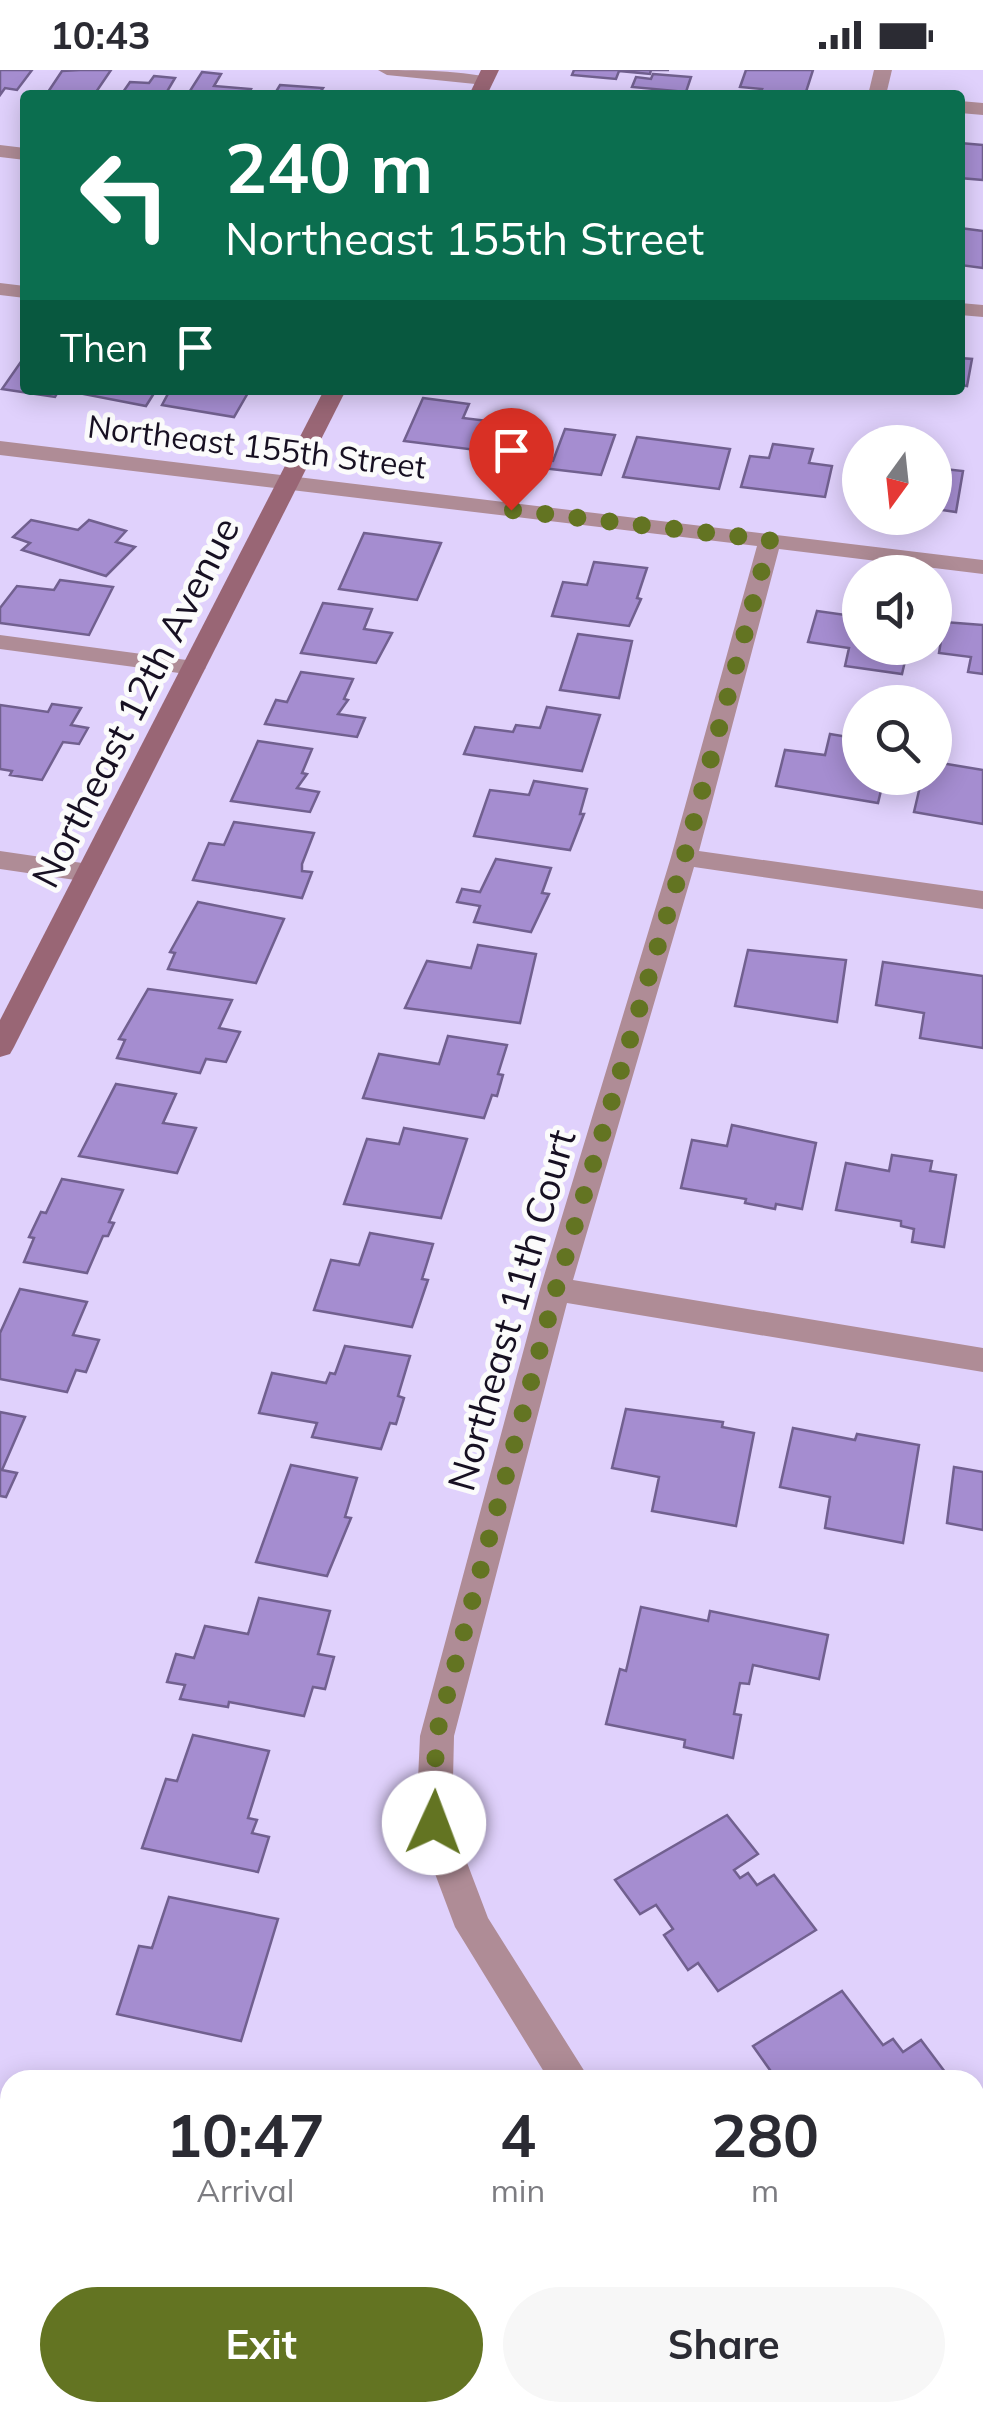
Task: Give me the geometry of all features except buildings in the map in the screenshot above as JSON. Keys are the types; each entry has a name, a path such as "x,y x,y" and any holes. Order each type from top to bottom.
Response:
{"street":[{"path":"388,70 484,82"},
{"name":"Northeast 12th Avenue","path":"0,1048 333,395"},
{"name":"Northeast 155th Street","path":"0,448 983,567"},
{"name":"Northeast 11th Court","path":"565,2070 473,1926 434,1823 436,1736 556,1289 684,858 770,540"},
{"path":"0,642 194,668"},
{"path":"684,858 983,900"},
{"path":"0,860 88,873"},
{"path":"556,1289 983,1360"}],"route":[{"path":"434,1823 436,1736 556,1289 684,858 770,540 511,510"}]}
